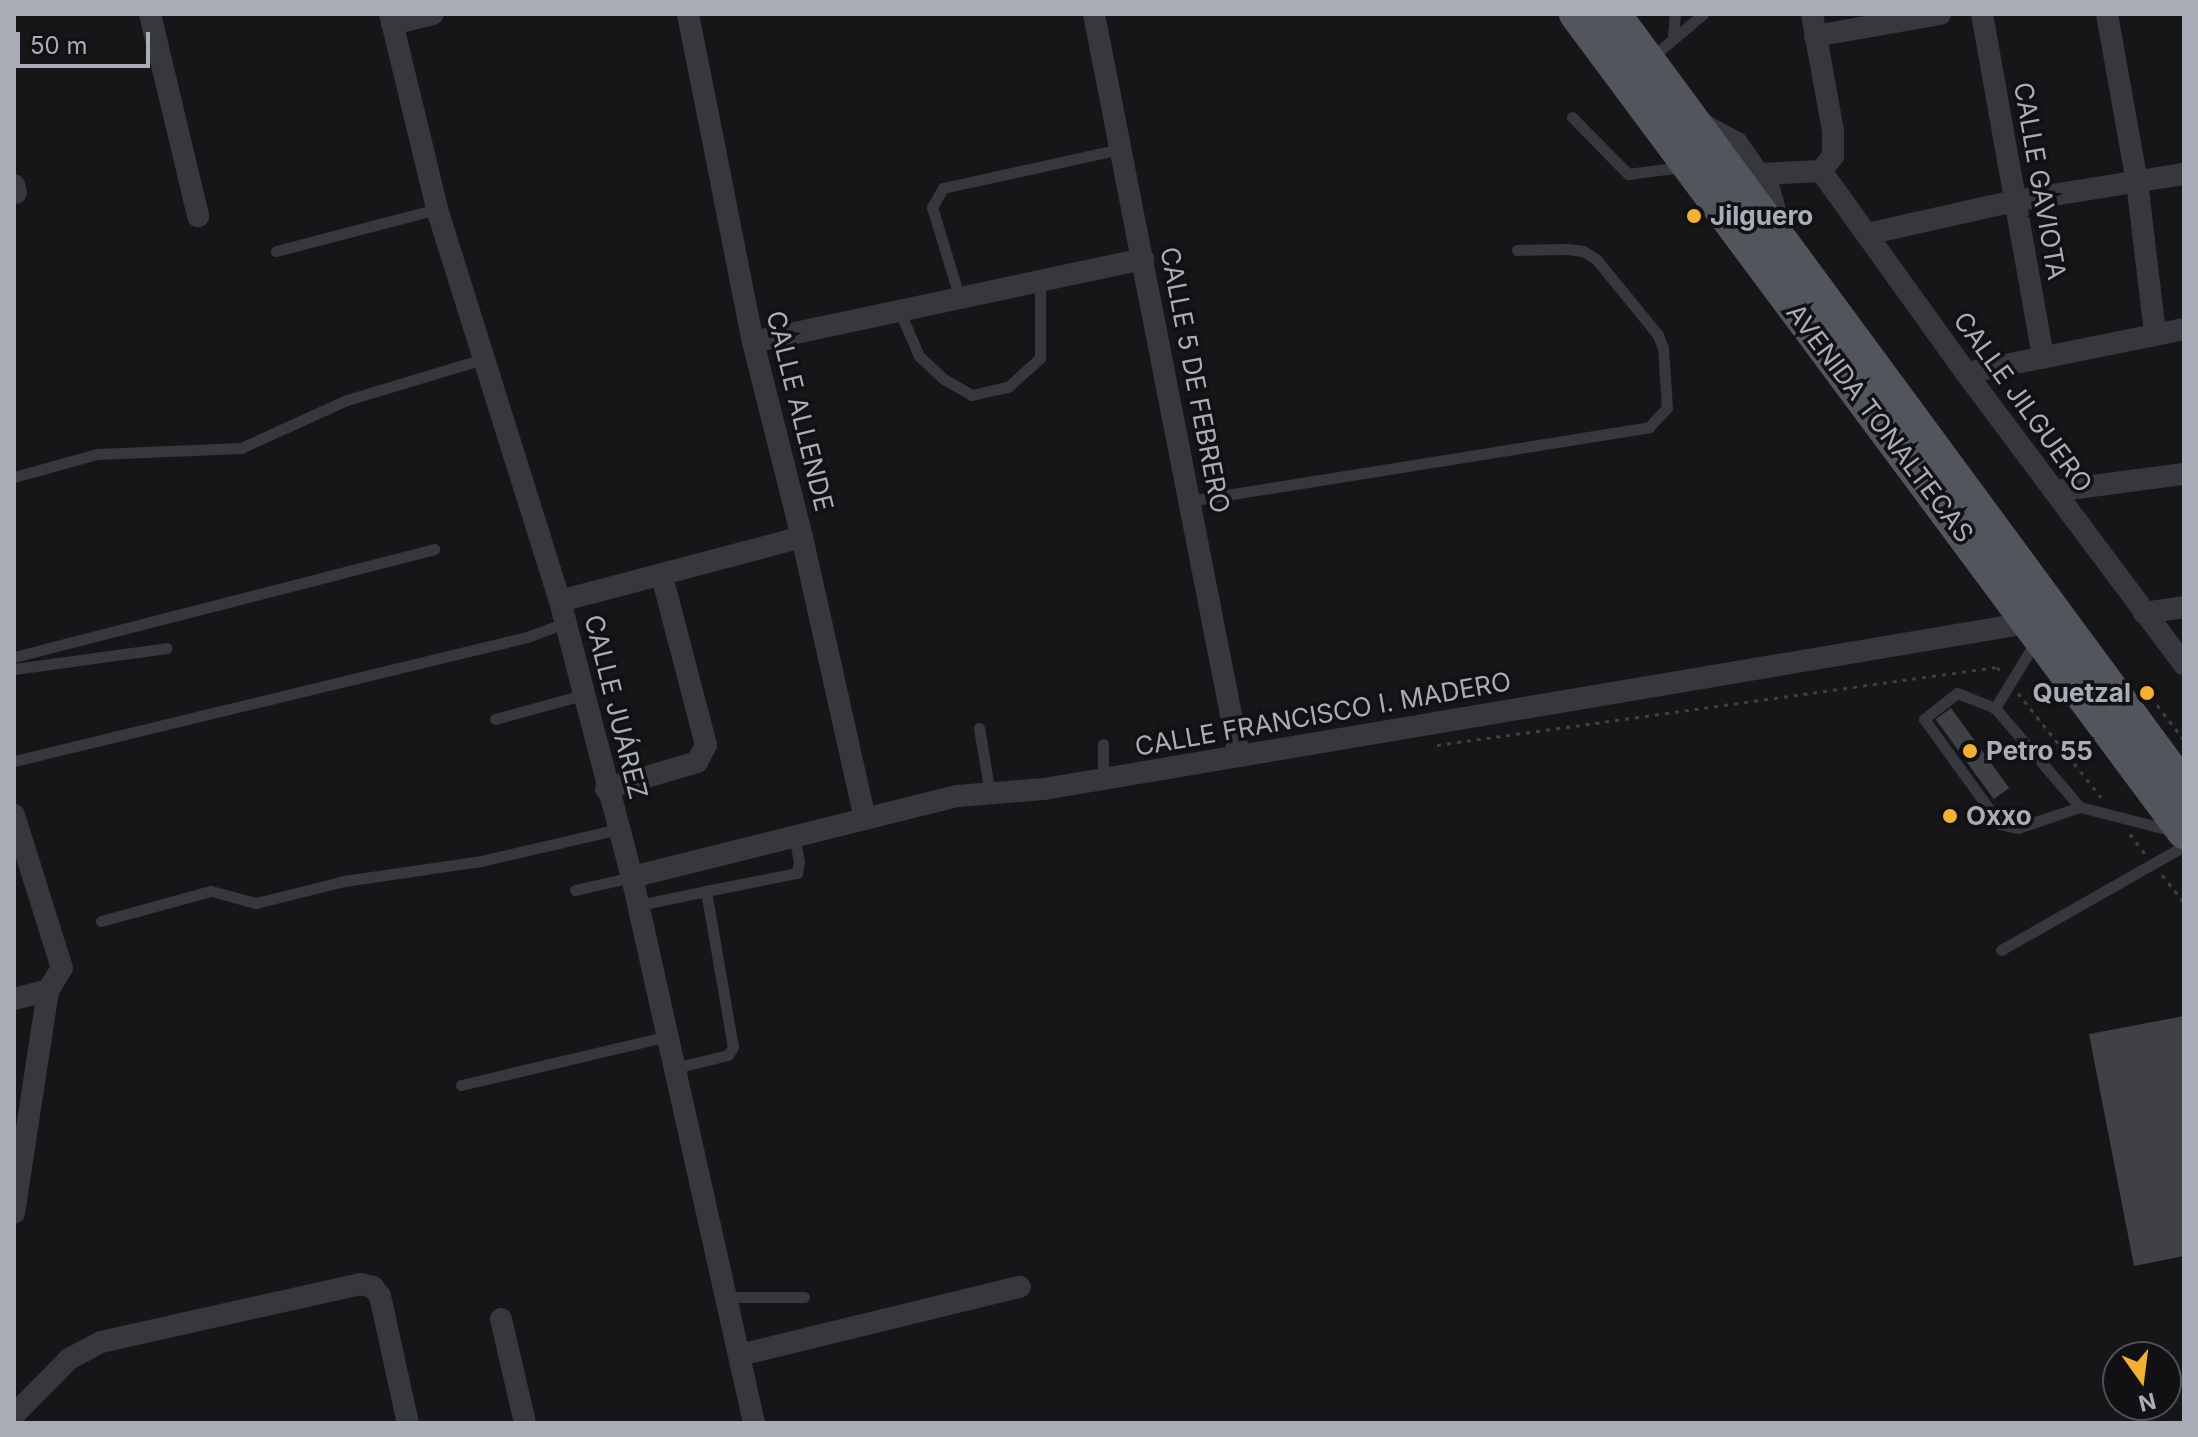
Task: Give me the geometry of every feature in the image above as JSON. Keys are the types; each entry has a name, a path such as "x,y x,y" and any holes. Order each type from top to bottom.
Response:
{"main road":[{"name":"AVENIDA TONALTECAS","path":"1576,14 2184,833"},
{"name":"AVENIDA TONALTECAS","path":"1614,14 2184,788"}],"street":[{"path":"150,14 198,216"},
{"path":"391,19 433,14"},
{"name":"CALLE ALLENDE","path":"688,14 753,342 802,537 865,819"},
{"name":"CALLE 5 DE FEBRERO","path":"1094,14 1239,756"},
{"path":"1760,174 1821,171 1833,156 1833,131 1814,25 1940,14"},
{"name":"CALLE GAVIOTA","path":"1982,14 2043,358"},
{"path":"2107,14 2137,182 2155,333"},
{"name":"CALLE JUÁREZ","path":"391,19 437,209 562,612 606,789 632,877 754,1423"},
{"path":"1693,120 1732,139 1760,174 1769,189 1785,243"},
{"name":"CALLE JILGUERO","path":"1821,171 1966,373 2184,664"},
{"path":"1867,234 2015,201 2184,174"},
{"path":"753,342 1143,259"},
{"path":"1966,373 2184,329"},
{"path":"2054,491 2184,474"},
{"path":"562,612 662,576 802,537"},
{"path":"606,789 697,762 706,745 662,576"},
{"path":"2144,613 2184,607"},
{"name":"CALLE FRANCISCO I. MADERO","path":"632,877 958,796 1103,779 2033,630"},
{"path":"14,815 62,968 48,990 14,1213"},
{"path":"14,999 48,990"},
{"path":"14,1415 69,1359 101,1342 360,1284 373,1287 380,1296 408,1423"},
{"path":"740,1355 1020,1287"},
{"path":"501,1319 525,1423"}],"lane":[{"path":"1673,36 1675,14"},
{"path":"1648,60 1703,14"},
{"path":"1572,117 1628,174 1689,166"},
{"path":"959,296 932,207 943,188 1121,149"},
{"path":"276,251 437,209"},
{"path":"1189,501 1649,427 1667,408 1663,348 1658,335 1596,259 1583,251 1517,250"},
{"path":"898,309 919,356 944,379 972,395 1008,387 1040,358 1040,279"},
{"path":"14,477 97,454 241,448 347,400 483,359"},
{"path":"14,657 434,549"},
{"path":"14,761 527,637 562,612"},
{"path":"1995,708 2033,630"},
{"path":"14,669 167,648"},
{"path":"2080,807 2018,828 2000,824 1924,719 1957,693 1995,708 2080,807 2119,820 2184,833"},
{"path":"495,719 583,695"},
{"path":"979,728 990,794"},
{"path":"1103,744 1103,779"},
{"path":"101,921 211,891 256,903 344,881 481,861 618,829"},
{"path":"639,905 797,873 799,862 794,837"},
{"path":"2001,950 2184,846"},
{"path":"575,890 632,877"},
{"path":"675,1068 728,1055 733,1047 706,891"},
{"path":"461,1085 668,1036"},
{"path":"727,1297 804,1297"}],"path":[{"path":"1428,746 1997,667 2184,902"}],"building":[{"name":"Petro 55","path":"1951,708 2009,788 1994,799 1936,719"},
{"path":"2184,1016 2184,1256 2134,1266 2089,1034"}],"place":[{"name":"Jilguero","path":"1694,216"},
{"name":"Quetzal","path":"2147,693"},
{"name":"Petro 55","path":"1970,751"},
{"name":"Oxxo","path":"1950,816"}]}
